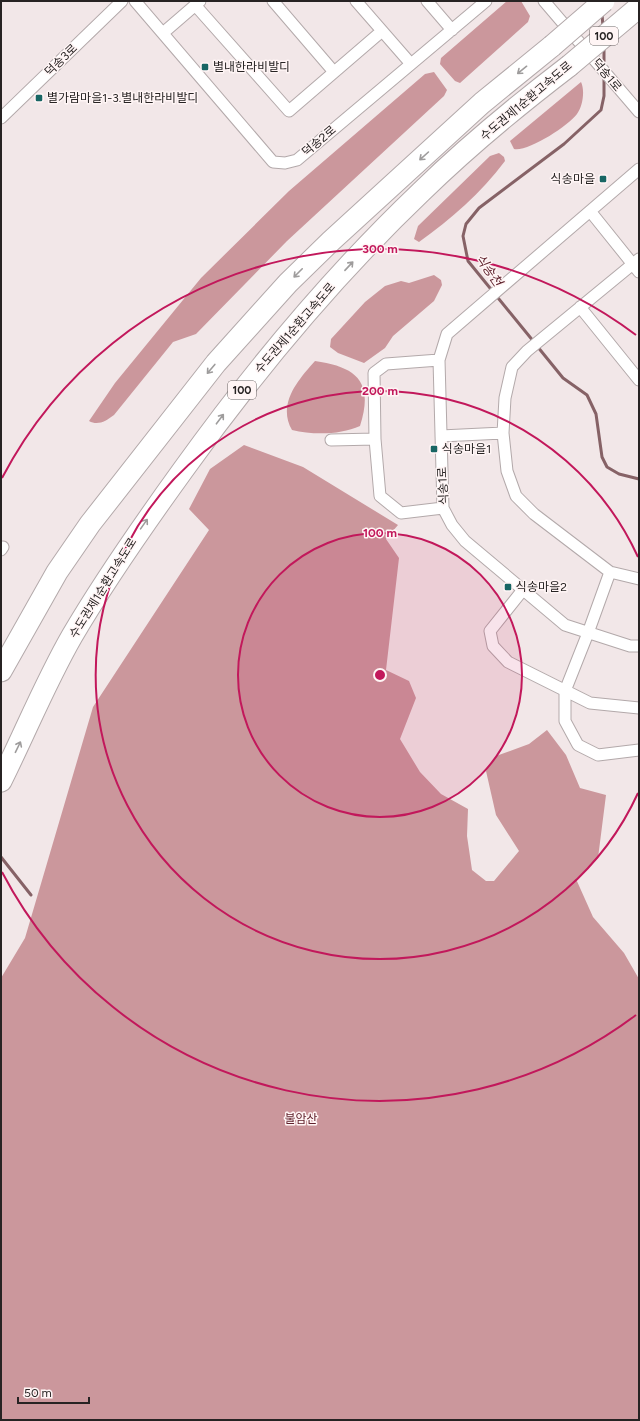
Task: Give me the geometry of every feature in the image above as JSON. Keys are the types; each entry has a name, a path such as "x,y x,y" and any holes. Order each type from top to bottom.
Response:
{"highway":[{"name":"100","path":"1,671 57,572 90,524 216,363 288,283 331,241 482,103 604,1"},
{"name":"수도권제1순환고속도로","path":"1,782 45,687 72,636 132,542 240,392 270,355 341,274 422,191 527,98 569,66 639,7"}],"street":[{"name":"덕송3로","path":"1,118 122,1"},
{"name":"덕송2로","path":"135,1 273,162 285,163 297,160 486,1"},
{"path":"274,1 334,72"},
{"path":"356,1 411,64"},
{"path":"427,1 452,30"},
{"name":"덕송1로","path":"544,1 639,112"},
{"path":"163,33 198,3 289,111 382,31"},
{"name":"식송1로","path":"639,169 447,334 439,360 443,508 452,525 466,541 522,591 565,625 630,646 639,646"},
{"path":"590,211 637,265 580,307 530,349 512,368 505,398 503,434 507,471 516,496 534,514 610,572 639,579"},
{"path":"580,307 639,380"},
{"path":"439,360 386,364 374,373 375,439 380,496 401,513 443,508"},
{"path":"441,436 503,434"},
{"path":"331,440 375,439"},
{"path":"610,572 565,691 565,721 578,745 598,755 639,750"},
{"path":"522,591 490,631 493,646 508,662 590,703 639,708"}],"green space":[{"path":"507,1 521,1 530,16 528,22 460,83 455,81 440,64 441,58"},
{"path":"434,72 447,90 444,96 287,241 196,334 173,342 114,415 99,423 89,421 115,383 201,278 289,191 425,74"},
{"path":"581,82 583,89 582,102 579,111 572,119 557,131 538,142 520,149 514,149 510,141"},
{"path":"499,153 504,157 505,161 476,195 454,215 419,242 414,239 418,226 490,156"},
{"path":"434,275 441,280 442,285 434,301 393,336 385,348 364,363 338,353 330,347 331,339 365,302 385,286 401,281 409,283"},
{"path":"315,361 342,368 358,379 363,388 365,398 364,411 360,426 335,433 309,433 292,430 288,420 288,402 296,384"},
{"name":"불암산","path":"244,445 303,467 398,525 386,539 399,558 386,670 409,681 416,698 400,739 420,772 441,794 468,809 467,836 472,870 486,881 494,881 519,851 496,815 486,771 496,756 529,744 547,730 566,755 580,788 606,795 598,858 576,879 593,917 624,953 639,979 639,1420 1,1420 1,978 25,938 93,707 209,530 189,509 210,469"}],"waterway":[{"name":"식송천","path":"602,13 603,28"},
{"name":"식송천","path":"604,47 604,66"},
{"name":"식송천","path":"534,342 468,261 463,236 466,224 479,208 564,144 601,110 604,96 604,77"},
{"name":"식송천","path":"537,346 563,378 587,395 596,414 602,457 607,467 619,474 639,479"},
{"path":"1,857 31,895"}],"place":[{"name":"별내한라비발디","path":"205,67"},
{"name":"별가람마을1-3.별내한라비발디","path":"39,98"},
{"name":"식송마을","path":"603,179"},
{"name":"식송마을1","path":"434,449"},
{"name":"식송마을2","path":"508,587"}]}
